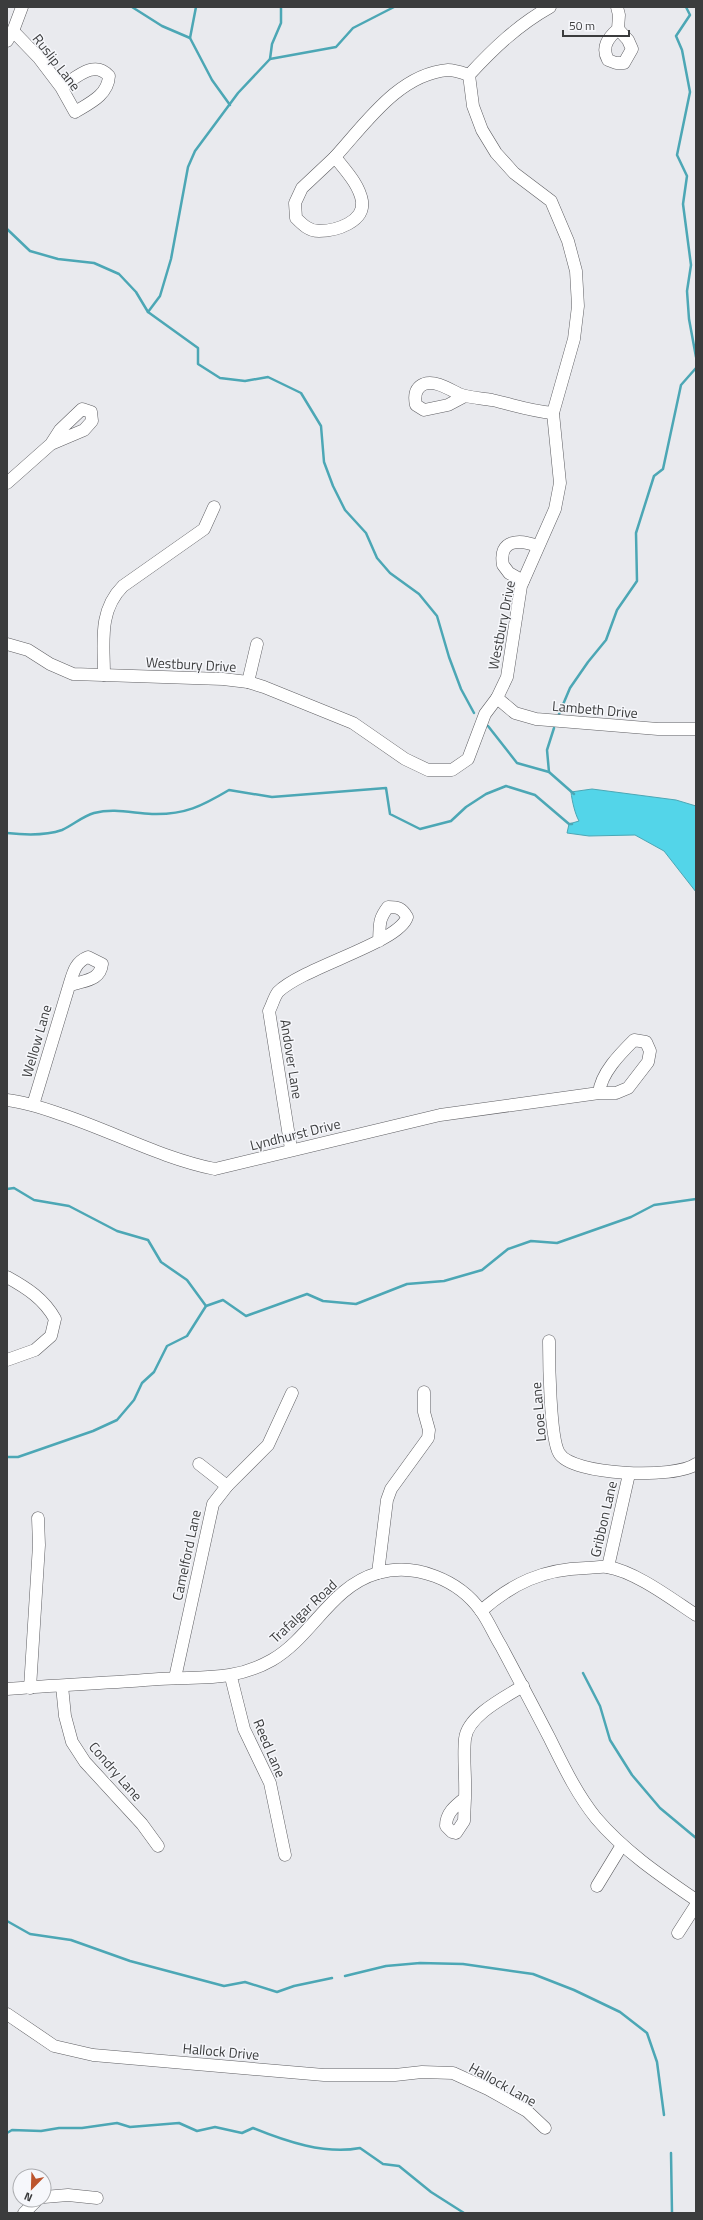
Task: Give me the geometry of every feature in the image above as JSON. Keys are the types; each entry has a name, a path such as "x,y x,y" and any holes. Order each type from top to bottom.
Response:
{"street":[{"path":"10,36 22,7"},
{"path":"335,157 357,186 362,202 357,217 345,227 319,231 306,228 296,218 295,203 302,188 335,157 397,90 428,74 450,70 469,75 496,46 528,19 550,7"},
{"path":"617,7 619,15 618,29"},
{"name":"Ruslip Lane","path":"10,36 28,45 61,87 75,112 105,90 109,84 109,76 102,68 96,68 82,73 61,87"},
{"name":"Westbury Drive","path":"7,644 28,650 50,664 73,674 223,679 248,682 353,723 404,759 428,770 452,770 468,759 485,714 497,698 507,677 514,627 524,581 537,546 555,509 560,483 553,413 574,339 578,306 576,271 568,241 551,201 514,173 496,152 482,130 473,106 469,75"},
{"path":"465,396 491,400 529,411 553,413"},
{"path":"7,483 51,444"},
{"path":"104,675 105,622 108,606 113,596 123,586 204,529 214,507"},
{"path":"524,581 510,572 503,565 503,551 506,546 519,541 537,546"},
{"path":"248,682 257,644"},
{"name":"Lambeth Drive","path":"497,698 515,713 536,719 658,729 696,730"},
{"name":"Andover Lane","path":"291,1149 271,1033 269,1012 277,993 295,978 379,940"},
{"name":"Wellow Lane","path":"34,1105 69,986"},
{"name":"Lyndhurst Drive","path":"7,1100 34,1105 86,1122 190,1164 215,1169 235,1166 291,1149 440,1115 599,1093 616,1093 628,1088 648,1062 650,1051 646,1042 634,1040 600,1082 599,1093"},
{"path":"7,1277 30,1290 48,1306 55,1319 51,1336 35,1350 7,1360"},
{"name":"Looe Lane","path":"549,1341 556,1448 570,1463 629,1474"},
{"path":"378,1573 387,1500 391,1489 428,1438 429,1430 424,1412 424,1392"},
{"name":"Camelford Lane","path":"175,1678 206,1528 213,1504 227,1486 268,1445 292,1393"},
{"path":"199,1464 227,1486"},
{"name":"Gribbon Lane","path":"608,1567 629,1474 682,1471 696,1464"},
{"path":"30,1688 39,1544 38,1518"},
{"path":"481,1611 502,1593 530,1578 563,1569 608,1567 644,1581 696,1615"},
{"name":"Trafalgar Road","path":"7,1690 175,1678 231,1677 254,1669 274,1659 297,1639 341,1594 361,1580 378,1573 405,1570 422,1572 442,1579 464,1593 481,1611 523,1686 576,1789 597,1818 622,1845 659,1875 696,1900"},
{"name":"Reed Lane","path":"231,1677 244,1729 270,1783 285,1855"},
{"name":"Condry Lane","path":"62,1686 65,1716 72,1742 85,1762 142,1824 158,1846"},
{"path":"465,1798 465,1737 472,1722 493,1705 523,1686"},
{"path":"597,1886 622,1845"},
{"path":"678,1933 696,1905"},
{"name":"Hallock Drive","path":"7,2014 54,2046 93,2055 324,2075 443,2073"},
{"name":"Hallock Lane","path":"443,2073 453,2074 488,2089 527,2111 545,2128"},
{"path":"52,2195 68,2194 97,2198"}],"water":[{"path":"592,789 676,800 696,806 696,892 664,851 635,835 589,836 567,833 569,824 579,821 576,815 571,792"}],"waterway":[{"path":"132,7 162,26 190,38"},
{"path":"196,7 190,38 212,80 230,105"},
{"path":"148,312 160,296 171,259 188,167 195,151 238,93 270,59 272,44 281,23 281,7"},
{"path":"270,59 336,47 353,28 394,7"},
{"path":"686,7 690,15 676,36 682,50 690,92 677,155 687,176 683,204 691,265 687,291 689,319 696,357"},
{"path":"7,229 30,251 58,259 94,263 119,274 136,292 148,312 198,348 198,364 220,378 245,381 268,377 301,393 321,426 324,462 333,486 345,510 366,533 377,558 390,573 419,594 437,616 449,657 461,689 474,713"},
{"path":"559,714 570,688 606,640 617,610 637,581 636,533 654,476 663,469 681,385 696,368"},
{"path":"488,726 517,763 549,772 574,794"},
{"path":"549,772 547,750 554,728"},
{"path":"7,833 35,834 55,832 66,828 90,814 109,811 152,814 174,813 201,805 229,790 272,797 386,788 390,814 420,829 451,821 466,807 486,794 506,786 535,795 569,824 572,824"},
{"path":"7,1189 14,1188 34,1200 69,1206 117,1231 148,1240 161,1262 187,1280 206,1306"},
{"path":"7,1457 18,1457 93,1431 117,1420 134,1400 142,1383 154,1372 167,1346 187,1336 206,1306 223,1300 246,1316 307,1294 323,1301 356,1304 407,1284 444,1281 482,1270 508,1249 531,1241 557,1243 631,1217 654,1205 696,1199"},
{"path":"583,1673 600,1706 610,1740 632,1775 660,1808 696,1838"},
{"path":"7,1921 30,1934 71,1940 130,1961 224,1986 245,1982 277,1992 294,1986 332,1978"},
{"path":"345,1976 386,1966 420,1963 463,1964 533,1974 574,1990 620,2012 647,2033 657,2062 664,2115"},
{"path":"7,2133 12,2130 41,2131 59,2128 82,2128 117,2123 130,2127 179,2123 197,2131 215,2127 242,2133 253,2128 278,2138 305,2146 333,2150 360,2148 383,2164 399,2166 431,2192 464,2213"},
{"path":"671,2153 672,2213"}]}
